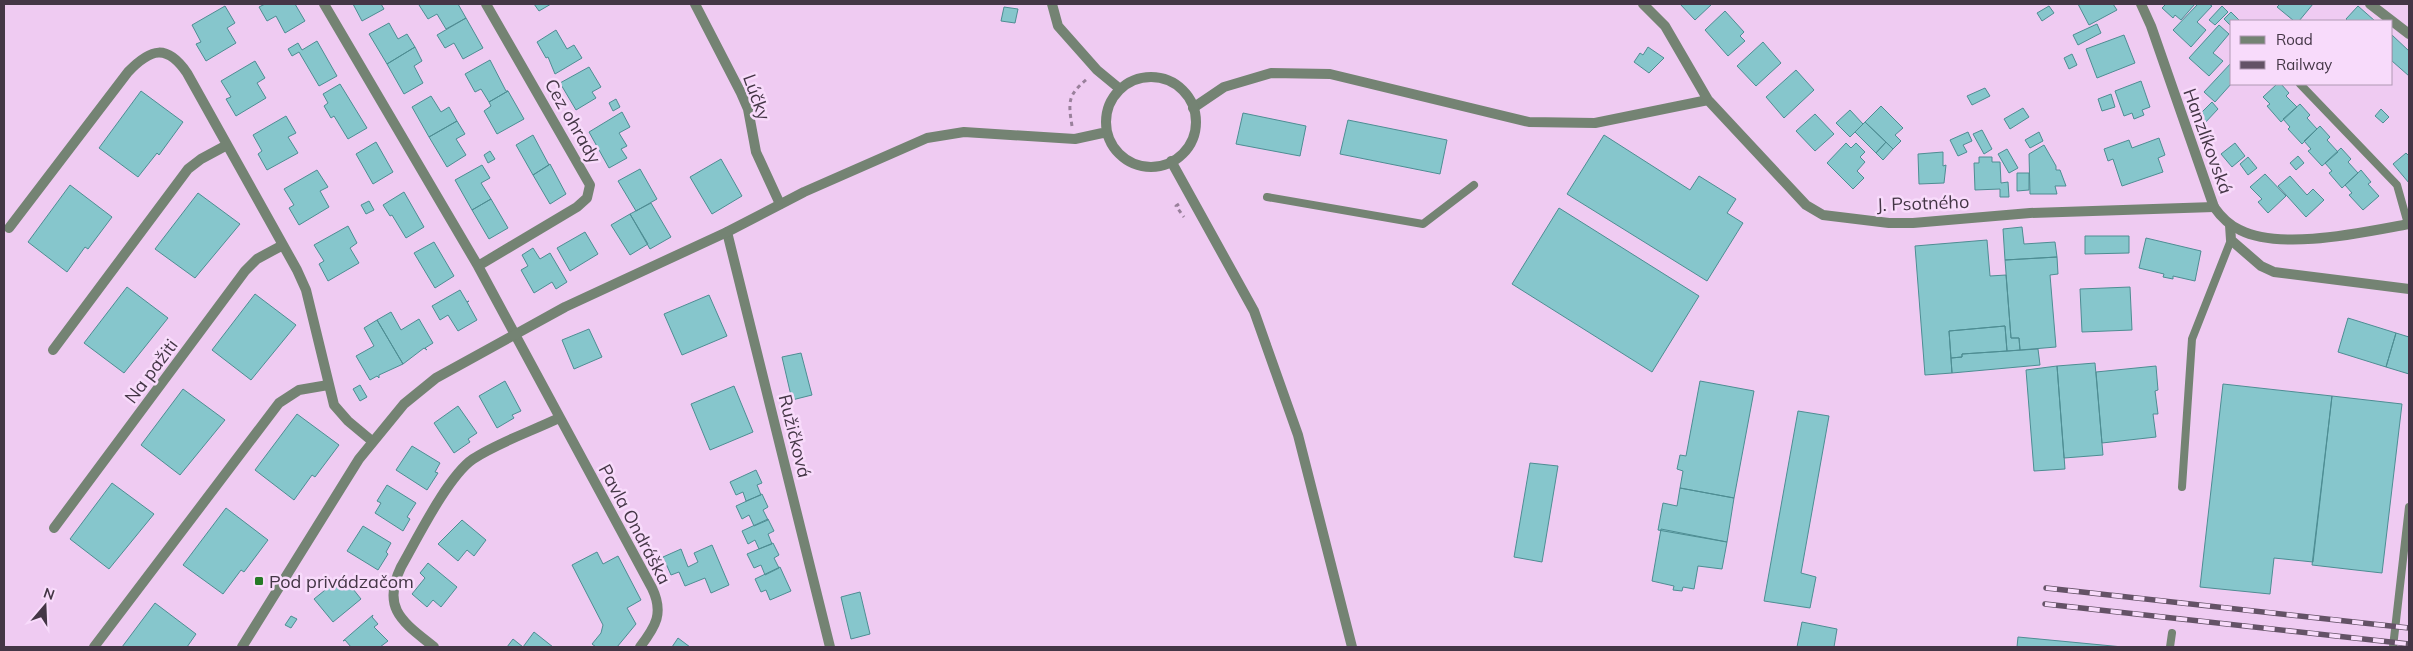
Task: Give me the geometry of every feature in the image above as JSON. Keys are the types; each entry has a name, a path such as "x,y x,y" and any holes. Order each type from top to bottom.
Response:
{"street":[{"path":"324,4 478,266 514,334"},
{"name":"Cez ohrady","path":"478,266 577,207 587,198 590,185 486,4"},
{"name":"Lúčky","path":"695,4 748,109 756,152 780,204"},
{"path":"1052,4 1058,26 1097,70 1120,89"},
{"name":"J. Psotného","path":"1643,4 1665,26 1708,100 1806,204 1822,215 1889,223 1913,223 2030,213 2214,207"},
{"name":"Hanzlíkovská","path":"2141,4 2152,26 2214,207 2230,225 2256,235 2278,238 2325,238 2409,224"},
{"path":"2370,4 2391,20"},
{"path":"2393,22 2409,34"},
{"path":"9,228 128,72 139,60 154,53 167,53 177,60 227,145 283,244 306,290 334,405 339,412 372,442"},
{"path":"1194,108 1224,87 1271,73 1330,74 1529,122 1595,123 1708,100"},
{"path":"1143,78 1162,79 1179,87 1188,96 1194,108 1194,133 1182,154 1158,166 1145,166 1132,162 1116,150 1107,132 1106,113 1109,104 1120,89 1130,81 1143,78"},
{"path":"242,647 329,504 372,442 404,404 436,378 566,307 727,232 780,204 927,138 964,132 1075,139 1107,132"},
{"path":"53,350 188,169 201,159 227,145"},
{"path":"1171,161 1254,311 1298,435 1352,647"},
{"path":"2230,225 2231,240 2261,266 2274,272 2409,290"},
{"name":"Ružičková","path":"727,232 830,647"},
{"name":"Na pažiti","path":"54,528 245,271 257,259 283,244"},
{"name":"Pavla Ondráška","path":"514,334 658,600 659,612 655,625 640,647"},
{"path":"94,647 279,404 299,390 328,385"},
{"path":"434,647 400,617 392,600 394,581 400,567 453,480 466,466 481,455 559,418"}],"lane":[{"path":"2301,85 2397,185 2409,224"},
{"path":"1267,197 1423,224 1474,185"},
{"path":"2182,487 2192,339 2231,240"},
{"path":"2393,647 2409,507"},
{"path":"2170,647 2172,633"}],"path":[{"path":"1075,139 1069,101 1075,90 1097,70"},
{"path":"1187,221 1176,206 1191,195"}],"building":[{"path":"265,4 295,4 305,21 285,33 276,16 267,21 259,7"},
{"path":"353,4 381,4 384,9 362,21"},
{"path":"458,4 466,18 446,29 437,14 428,19 419,5"},
{"path":"534,4 551,4 539,11"},
{"path":"1680,4 1712,4 1695,20"},
{"path":"2078,4 2113,4 2117,10 2089,25"},
{"path":"2166,4 2195,4 2181,20 2175,15 2173,18 2162,8"},
{"path":"2198,4 2209,4 2212,6 2197,22 2206,30 2191,47 2173,30"},
{"path":"2280,4 2313,4 2300,20 2293,20 2277,7"},
{"path":"225,6 235,23 227,28 236,43 206,61 196,44 201,42 192,25"},
{"path":"2049,6 2054,13 2042,21 2037,13"},
{"path":"2222,6 2228,12 2215,25 2209,20"},
{"path":"2358,6 2374,20 2347,20"},
{"path":"1004,7 1018,9 1015,23 1001,21"},
{"path":"1725,11 1744,32 1740,36 1745,41 1728,56 1705,30"},
{"path":"2231,12 2239,20 2230,20 2230,25 2224,19"},
{"path":"466,18 483,48 463,59 454,43 445,48 437,35"},
{"path":"389,23 398,39 407,34 415,47 387,64 369,34"},
{"path":"2097,24 2101,33 2078,45 2073,35"},
{"path":"2219,25 2229,34 2213,53 2223,61 2209,76 2189,58"},
{"path":"556,30 567,49 574,45 582,58 555,74 548,57 546,58 537,42"},
{"path":"2124,35 2135,63 2097,78 2086,49"},
{"path":"2393,36 2409,51 2409,76 2393,62"},
{"path":"317,41 337,76 319,86 299,52 292,56 288,49 298,43 302,50"},
{"path":"1763,42 1781,63 1756,86 1737,66"},
{"path":"415,47 422,61 414,66 423,83 404,94 387,64"},
{"path":"1648,47 1664,58 1649,73 1634,62 1640,53 1643,55"},
{"path":"2072,54 2077,65 2069,69 2064,58"},
{"path":"490,60 506,91 508,91 489,102 481,89 475,92 465,74"},
{"path":"255,61 265,78 257,83 266,98 236,116 226,99 231,97 221,81"},
{"path":"2230,64 2230,85 2215,102 2204,92"},
{"path":"589,67 601,87 592,92 596,98 576,110 560,83"},
{"path":"1796,70 1814,90 1784,118 1766,97"},
{"path":"2141,81 2150,107 2142,110 2144,115 2134,119 2132,113 2124,116 2115,91"},
{"path":"340,84 367,128 348,139 334,116 331,118 324,106 328,103 323,94"},
{"path":"2276,85 2282,85 2289,93 2286,96 2297,107 2281,122 2267,106 2270,104 2263,97"},
{"path":"1985,88 1990,96 1972,105 1967,96"},
{"path":"141,91 183,122 159,155 157,153 138,177 99,148"},
{"path":"508,91 524,119 497,134 484,111 491,106 489,102"},
{"path":"2111,94 2115,107 2102,111 2098,99"},
{"path":"431,96 441,112 449,107 457,121 429,137 412,107"},
{"path":"616,99 620,107 613,111 609,103"},
{"path":"2212,102 2218,109 2203,125 2200,114"},
{"path":"2300,104 2310,115 2307,118 2317,129 2302,144 2288,129 2290,127 2283,119"},
{"path":"1881,106 1903,128 1895,135 1901,141 1893,149 1865,122"},
{"path":"2023,108 2029,117 2010,129 2004,119"},
{"path":"2381,109 2389,117 2383,123 2375,116"},
{"path":"1850,110 1863,124 1850,137 1836,123"},
{"path":"622,112 630,127 619,133 627,146 621,149 627,158 609,168 589,132"},
{"path":"1243,113 1306,126 1300,156 1236,144"},
{"path":"1815,114 1834,134 1815,151 1796,131"},
{"path":"286,116 296,133 288,137 298,153 267,170 258,154 262,151 253,135"},
{"path":"1348,120 1447,140 1440,174 1340,154"},
{"path":"457,121 465,134 456,139 466,155 447,167 429,137"},
{"path":"1865,122 1886,142 1876,153 1855,132"},
{"path":"2320,126 2330,137 2327,140 2338,152 2322,166 2308,151 2311,149 2304,141"},
{"path":"1982,130 1992,149 1984,154 1973,134"},
{"path":"1968,132 1972,141 1963,145 1967,152 1958,156 1950,140"},
{"path":"2039,132 2043,141 2030,148 2025,140"},
{"path":"533,135 549,165 533,175 516,145"},
{"path":"1604,135 1690,190 1699,176 1736,199 1727,213 1743,223 1707,281 1567,194"},
{"path":"2159,138 2165,155 2158,158 2163,172 2122,186 2113,159 2108,161 2104,149 2129,140 2132,148"},
{"path":"376,142 393,172 373,184 356,154"},
{"path":"1886,142 1893,149 1883,160 1876,153"},
{"path":"1846,143 1851,148 1856,143 1865,152 1860,157 1865,162 1857,171 1864,178 1853,189 1827,163"},
{"path":"2235,143 2245,156 2232,167 2221,154"},
{"path":"2044,145 2056,166 2056,170 2060,170 2066,186 2055,186 2057,194 2030,194 2029,154"},
{"path":"2341,148 2351,159 2348,162 2358,173 2342,188 2329,173 2332,171 2325,163"},
{"path":"2007,149 2018,168 2009,173 1998,154"},
{"path":"490,151 495,159 488,163 484,155"},
{"path":"1943,152 1943,166 1946,165 1944,183 1919,184 1918,154"},
{"path":"2406,153 2409,156 2409,183 2393,164"},
{"path":"2298,156 2304,163 2296,170 2290,163"},
{"path":"1979,157 1992,157 1992,162 2000,162 2001,183 2008,182 2009,197 2000,197 2000,189 1975,190 1974,163 1979,163"},
{"path":"2248,157 2257,168 2248,175 2240,164"},
{"path":"721,159 742,196 712,214 690,177"},
{"path":"550,164 566,194 550,204 533,175"},
{"path":"482,165 490,178 481,183 491,199 472,210 455,180"},
{"path":"640,169 657,199 636,211 618,181"},
{"path":"317,170 328,187 320,191 329,207 299,225 289,208 294,205 284,189"},
{"path":"2361,170 2371,182 2368,184 2379,196 2363,210 2349,195 2352,193 2345,185"},
{"path":"2017,173 2029,173 2029,190 2017,191"},
{"path":"2265,174 2286,196 2268,213 2258,202 2262,199 2250,187"},
{"path":"2290,176 2307,195 2313,189 2324,200 2306,217 2278,186"},
{"path":"70,185 112,217 88,249 85,247 67,272 28,242"},
{"path":"404,192 424,227 406,238 392,215 390,216 383,205"},
{"path":"198,193 240,224 195,278 155,249"},
{"path":"491,199 508,228 489,239 472,210"},
{"path":"369,201 374,210 366,214 361,205"},
{"path":"651,203 671,237 650,249 630,214"},
{"path":"1559,208 1699,296 1652,372 1512,284"},
{"path":"630,214 648,244 630,255 611,225"},
{"path":"348,226 357,243 350,248 359,263 328,281 319,264 324,261 314,245"},
{"path":"2022,227 2024,244 2055,242 2057,257 2005,260 2003,229"},
{"path":"585,232 598,254 570,271 557,248"},
{"path":"2085,236 2129,236 2129,253 2085,254"},
{"path":"2146,238 2201,251 2195,281 2173,276 2173,279 2163,277 2164,274 2139,268"},
{"path":"1987,240 1990,276 2006,275 2011,338 2019,338 2020,350 2007,351 2005,326 1949,331 1952,373 1925,375 1915,246"},
{"path":"434,242 454,276 435,288 414,253"},
{"path":"533,248 540,259 550,253 567,282 556,289 552,282 534,293 521,270 528,266 522,255"},
{"path":"2057,257 2058,274 2050,275 2056,347 2020,350 2019,338 2011,338 2005,260"},
{"path":"127,287 168,318 124,373 84,343"},
{"path":"2130,287 2132,330 2082,332 2080,289"},
{"path":"460,290 477,320 458,331 448,315 440,320 432,306"},
{"path":"255,294 296,325 251,380 212,350"},
{"path":"709,295 727,336 682,355 664,314"},
{"path":"391,312 401,330 419,319 433,343 425,348 427,350 424,348 403,364 377,320"},
{"path":"2348,318 2396,333 2386,367 2338,352"},
{"path":"377,320 403,364 379,375 379,378 377,376 370,380 356,356 374,346 364,328"},
{"path":"2005,326 2007,351 1962,354 1962,357 1951,358 1949,331"},
{"path":"589,329 602,357 574,369 562,340"},
{"path":"2396,333 2409,337 2409,374 2386,367"},
{"path":"2038,349 2040,365 1952,373 1951,358 1962,357 1962,354"},
{"path":"801,353 812,395 792,400 782,357"},
{"path":"2095,363 2103,455 2064,458 2057,366"},
{"path":"2057,366 2065,469 2034,471 2026,370"},
{"path":"2156,366 2158,390 2155,391 2158,414 2153,414 2156,437 2102,443 2096,372"},
{"path":"505,381 521,411 512,415 514,418 497,428 479,396"},
{"path":"1700,381 1754,391 1734,498 1680,488 1683,471 1677,469 1680,455 1686,456"},
{"path":"2223,384 2332,396 2313,562 2274,558 2270,594 2200,587"},
{"path":"360,385 367,397 360,401 353,389"},
{"path":"734,386 753,432 710,450 691,404"},
{"path":"183,389 225,420 180,475 141,445"},
{"path":"2332,396 2402,404 2382,573 2312,565"},
{"path":"458,406 477,433 468,439 470,442 454,453 434,423"},
{"path":"1798,411 1829,416 1801,573 1816,577 1810,608 1764,601"},
{"path":"297,414 339,445 315,477 312,475 294,500 255,470"},
{"path":"412,446 440,463 435,472 438,473 427,490 396,470"},
{"path":"1530,463 1558,466 1542,562 1514,557"},
{"path":"756,470 762,483 757,485 761,495 746,501 743,492 736,495 730,482"},
{"path":"112,483 154,514 109,569 70,539"},
{"path":"387,485 416,503 407,517 410,519 403,531 375,513 381,503 377,501"},
{"path":"1680,488 1734,498 1727,542 1658,530 1663,503 1677,506"},
{"path":"762,494 768,507 763,510 768,520 754,526 749,515 742,519 736,506"},
{"path":"226,508 268,540 244,572 241,570 223,594 183,565"},
{"path":"768,519 774,531 768,534 772,544 759,549 755,540 748,544 742,531"},
{"path":"462,520 486,540 474,556 467,550 458,561 438,544"},
{"path":"363,526 391,543 386,552 388,554 378,570 347,551"},
{"path":"1661,529 1727,542 1722,569 1698,566 1694,589 1683,587 1682,591 1673,590 1674,586 1652,581"},
{"path":"773,543 779,555 774,558 779,568 765,575 761,565 754,568 747,554"},
{"path":"712,545 729,585 711,593 705,578 685,586 679,572 671,575 663,557 681,549 688,567 698,562 694,553"},
{"path":"597,552 603,564 618,556 641,600 627,608 636,624 617,647 596,647 592,644 601,633 603,625 572,565"},
{"path":"428,563 457,587 441,607 433,600 427,607 412,594 425,578 420,573"},
{"path":"780,567 791,591 770,600 766,590 761,592 755,579"},
{"path":"340,578 347,586 349,584 361,599 333,622 314,599"},
{"path":"860,592 870,634 851,639 841,597"},
{"path":"155,603 196,634 187,647 122,647"},
{"path":"373,615 372,617 378,624 374,627 388,641 380,647 351,647 345,640 343,641"},
{"path":"291,616 297,619 291,628 285,625"},
{"path":"1802,622 1837,629 1834,647 1797,647"},
{"path":"534,632 553,647 523,647"},
{"path":"2018,637 2123,647 2017,647"},
{"path":"678,638 690,647 672,647"},
{"path":"513,639 523,647 507,647"}],"railway":[{"path":"2046,588 2409,628"},
{"path":"2045,604 2409,644"}],"place":[{"name":"Pod privádzačom","path":"259,581"}]}
